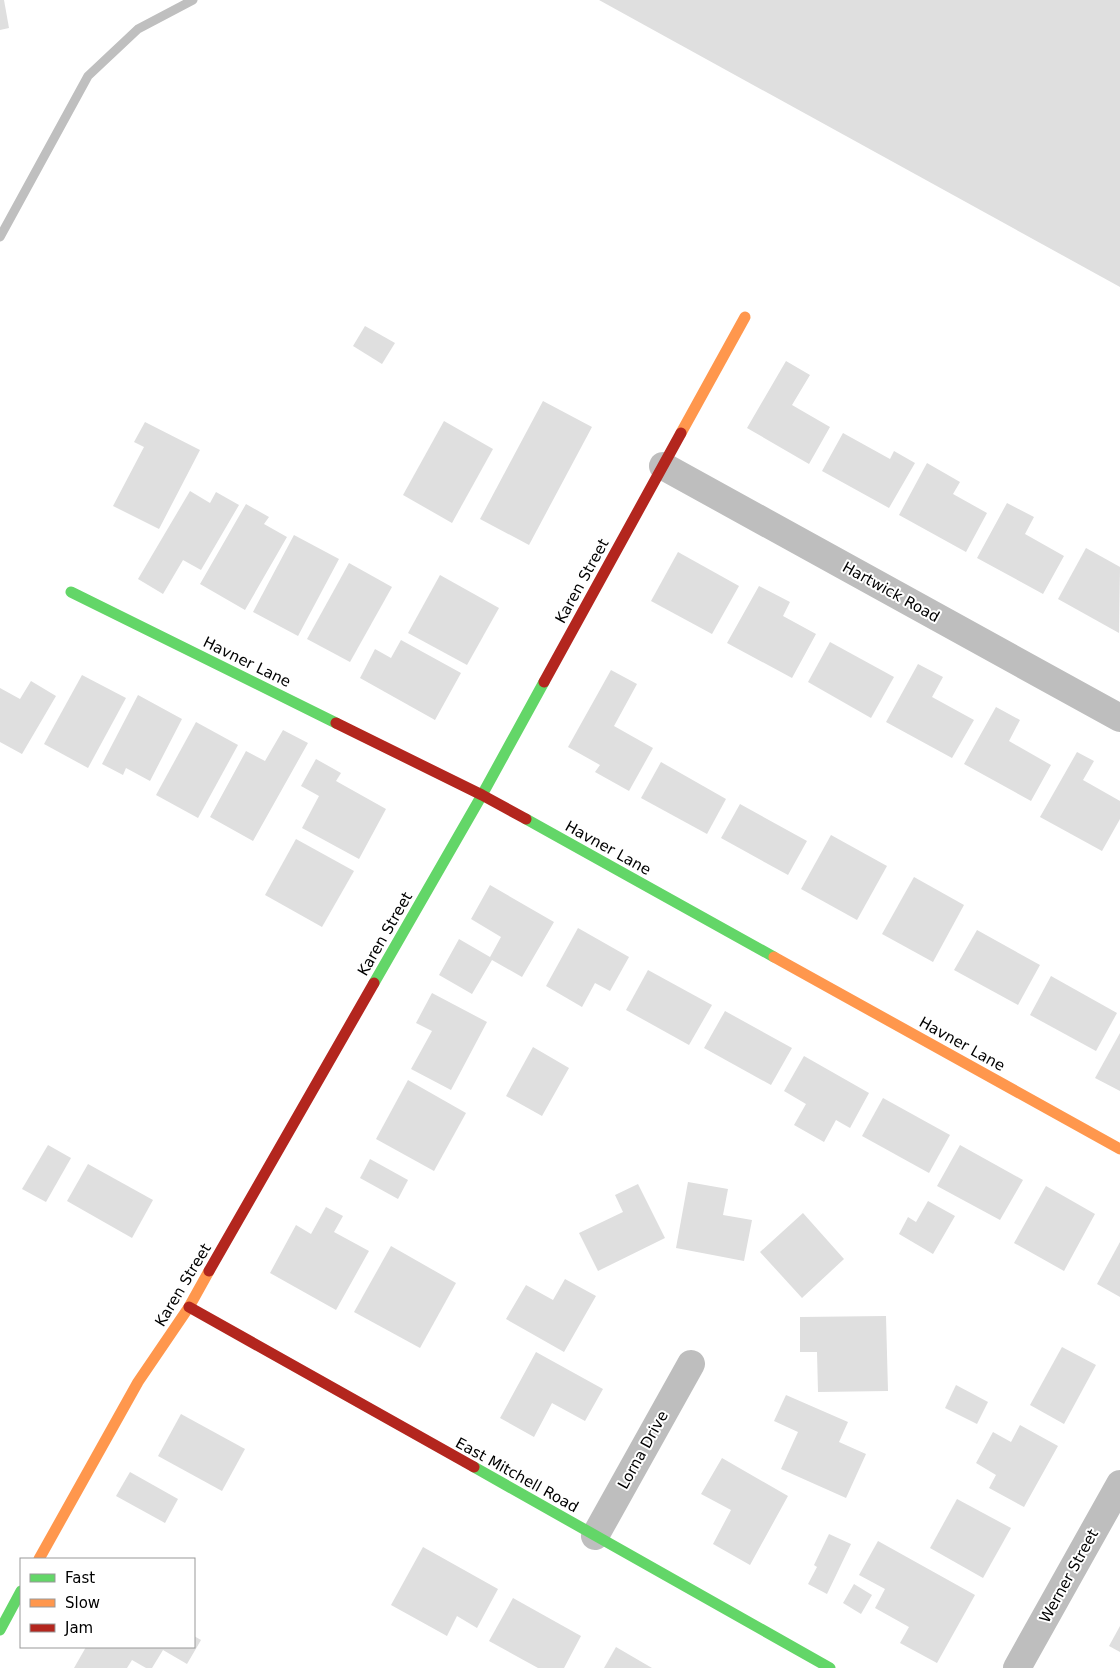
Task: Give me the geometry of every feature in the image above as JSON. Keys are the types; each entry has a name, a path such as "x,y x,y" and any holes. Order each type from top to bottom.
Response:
{"street":[{"name":"Karen Street","path":"40,1558 138,1382 189,1307 482,795 745,317"},
{"name":"Hartwick Road","path":"663,466 1120,718"},
{"name":"Havner Lane","path":"71,592 482,795 1120,1149"},
{"name":"East Mitchell Road","path":"189,1307 830,1668"},
{"name":"Lorna Drive","path":"595,1536 691,1364"},
{"name":"Werner Street","path":"1017,1668 1120,1484"},
{"path":"0,1630 20,1593"}],"building":[{"path":"0,0 4,0 9,28 0,30"},
{"path":"599,0 1120,0 1120,287"},
{"path":"365,326 395,343 382,364 353,346"},
{"path":"786,361 810,375 792,405 830,427 809,464 747,428"},
{"path":"543,401 592,427 529,545 480,519"},
{"path":"444,421 493,449 452,523 403,495"},
{"path":"145,422 200,450 159,529 113,506 144,447 134,442"},
{"path":"843,433 890,459 894,451 915,463 889,508 822,471"},
{"path":"927,463 960,482 953,494 987,513 966,552 899,515"},
{"path":"190,491 210,503 216,492 239,505 201,570 183,560 163,594 138,579"},
{"path":"1007,503 1034,517 1025,534 1064,556 1043,594 977,558"},
{"path":"246,504 269,517 264,524 287,537 245,610 200,584"},
{"path":"294,535 339,559 298,636 253,612"},
{"path":"1086,548 1120,567 1119,633 1058,599"},
{"path":"678,552 739,586 712,634 651,601"},
{"path":"349,563 392,587 350,662 307,639"},
{"path":"440,575 499,608 467,665 408,633"},
{"path":"759,586 790,602 783,616 816,634 792,678 727,643"},
{"path":"401,640 461,673 435,720 360,678 375,649 391,658"},
{"path":"830,642 894,677 871,718 808,682"},
{"path":"918,664 943,677 932,697 974,720 952,758 886,722"},
{"path":"611,670 637,684 614,726 653,748 629,791 595,772 600,765 568,747"},
{"path":"82,675 126,698 88,768 44,744"},
{"path":"31,681 56,696 22,754 0,742 0,688 20,699"},
{"path":"138,695 182,719 150,781 126,768 123,775 102,764"},
{"path":"996,707 1020,720 1009,741 1051,765 1031,801 964,764"},
{"path":"196,722 238,745 198,818 156,795"},
{"path":"283,730 308,743 253,841 210,817 246,751 265,761"},
{"path":"1077,752 1094,761 1083,780 1120,801 1120,819 1102,851 1040,817"},
{"path":"316,759 341,773 336,781 386,809 359,859 302,828 319,796 301,786"},
{"path":"661,762 726,799 707,834 641,798"},
{"path":"740,804 807,841 788,875 721,838"},
{"path":"831,835 887,866 857,920 801,889"},
{"path":"296,839 354,871 322,927 265,895"},
{"path":"914,877 964,905 933,962 882,934"},
{"path":"490,885 554,922 522,977 492,960 472,994 439,975 459,939 490,957 501,937 471,919"},
{"path":"578,928 629,957 610,991 595,983 582,1007 546,986"},
{"path":"977,930 1040,965 1018,1005 954,970"},
{"path":"648,970 712,1005 689,1045 626,1010"},
{"path":"1051,976 1117,1013 1096,1051 1030,1015"},
{"path":"432,993 487,1022 451,1090 411,1069 432,1031 416,1023"},
{"path":"725,1011 792,1048 771,1085 704,1048"},
{"path":"1120,1033 1120,1091 1095,1078"},
{"path":"533,1047 569,1068 542,1116 506,1096"},
{"path":"804,1056 869,1093 850,1128 836,1120 824,1142 794,1125 806,1104 784,1091"},
{"path":"408,1080 466,1113 434,1171 376,1139"},
{"path":"883,1098 950,1135 929,1173 862,1136"},
{"path":"48,1145 71,1158 46,1202 22,1189"},
{"path":"960,1145 1023,1180 1000,1220 937,1186"},
{"path":"370,1159 408,1180 398,1199 360,1178"},
{"path":"88,1164 153,1200 132,1238 67,1201"},
{"path":"688,1182 728,1189 723,1215 752,1220 744,1261 676,1248"},
{"path":"638,1184 665,1238 598,1271 579,1233 623,1212 615,1195"},
{"path":"1046,1186 1095,1214 1064,1271 1014,1243"},
{"path":"928,1201 955,1216 933,1254 899,1234 908,1217 916,1222"},
{"path":"326,1207 343,1216 334,1232 369,1251 336,1310 270,1273 296,1225 311,1234"},
{"path":"803,1213 844,1259 802,1298 760,1252"},
{"path":"1120,1242 1120,1297 1097,1284"},
{"path":"391,1246 456,1283 420,1348 354,1312"},
{"path":"565,1279 596,1296 564,1352 506,1319 526,1285 553,1300"},
{"path":"886,1316 888,1391 818,1392 817,1352 800,1352 800,1317"},
{"path":"1062,1347 1096,1365 1064,1424 1030,1405"},
{"path":"536,1352 603,1389 585,1421 552,1403 534,1437 500,1418"},
{"path":"956,1385 988,1402 977,1424 945,1408"},
{"path":"786,1395 848,1422 839,1442 866,1454 846,1498 781,1469 798,1432 774,1421"},
{"path":"181,1414 245,1449 222,1491 158,1456"},
{"path":"1020,1425 1058,1446 1024,1507 989,1488 996,1475 976,1463 993,1432 1011,1442"},
{"path":"722,1458 788,1496 750,1565 713,1544 731,1510 701,1494"},
{"path":"130,1472 178,1499 165,1523 116,1496"},
{"path":"957,1499 1011,1528 983,1578 930,1548"},
{"path":"829,1534 851,1544 827,1594 808,1584 817,1567 814,1565"},
{"path":"878,1541 975,1595 937,1663 900,1643 909,1627 875,1608 885,1589 859,1575"},
{"path":"423,1547 498,1589 477,1628 457,1616 447,1636 391,1605"},
{"path":"854,1584 872,1595 861,1614 843,1603"},
{"path":"513,1598 581,1636 564,1668 538,1668 489,1641"},
{"path":"1120,1626 1120,1652 1109,1646"},
{"path":"195,1637 201,1640 187,1664 163,1650 152,1668 146,1668 132,1660 127,1668 74,1668 85,1648 195,1648"},
{"path":"616,1647 652,1668 604,1668"}],"waterway":[{"path":"0,237 88,76 138,29 193,0"}],"traffic: fast":[{"path":"71,592 336,723"},
{"path":"374,983 482,795 544,682"},
{"path":"526,819 774,957"},
{"path":"474,1467 830,1668"},
{"path":"0,1630 20,1593"}],"traffic: slow":[{"path":"681,433 745,317"},
{"path":"774,957 1120,1149"},
{"path":"40,1558 138,1382 189,1307 209,1271"}],"traffic: jam":[{"path":"544,682 681,433"},
{"path":"336,723 482,795 526,819"},
{"path":"209,1271 374,983"},
{"path":"189,1307 474,1467"}]}
